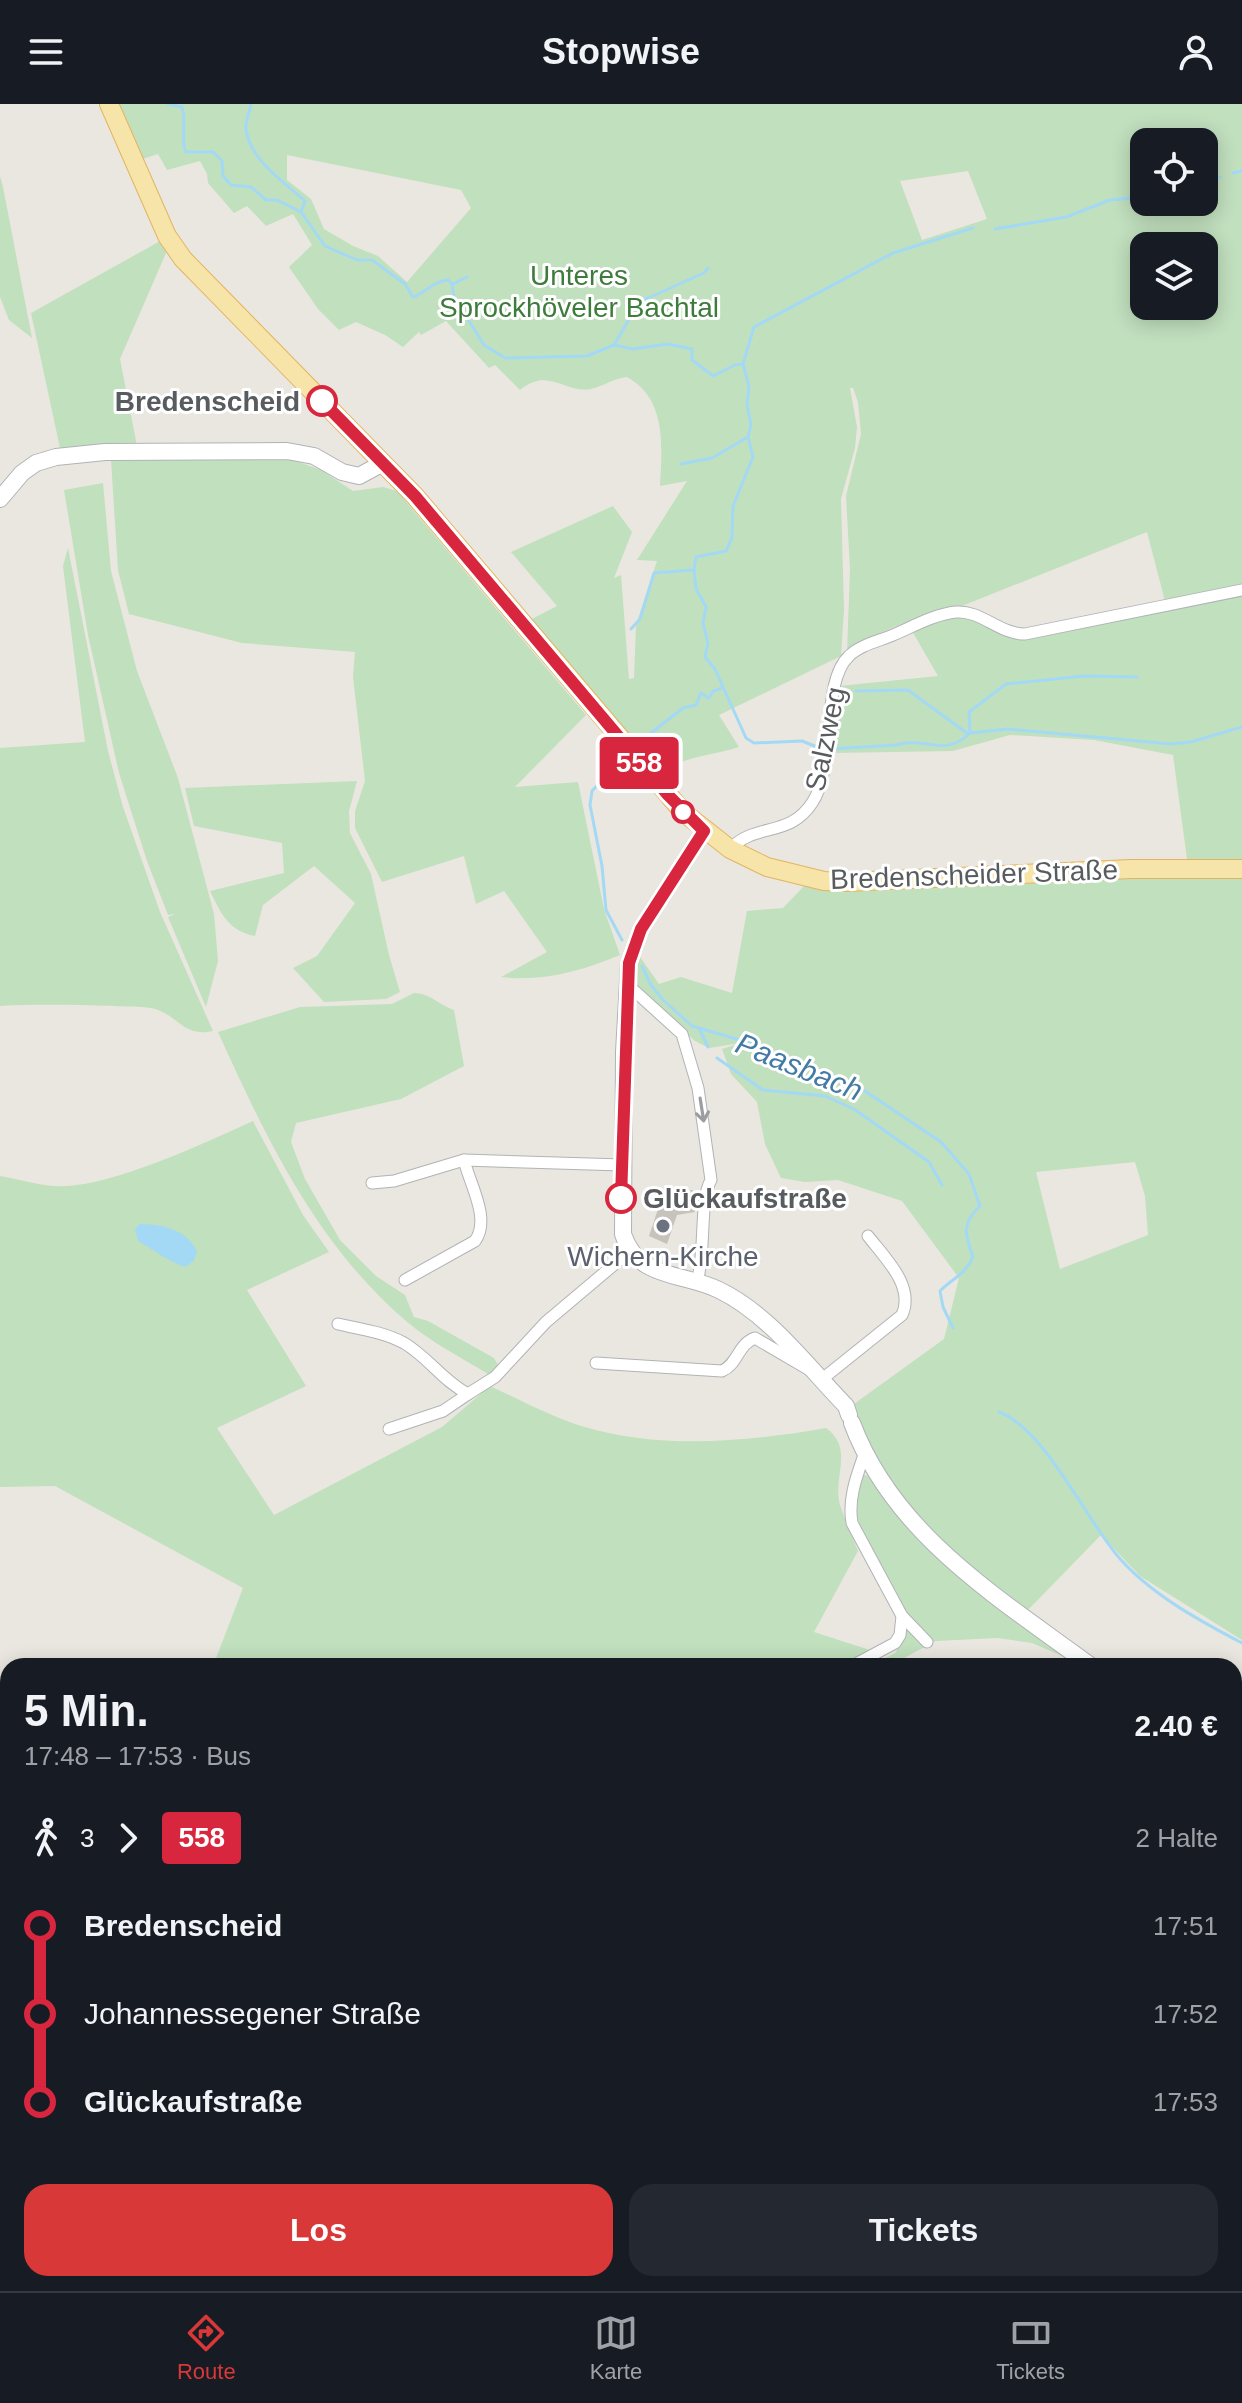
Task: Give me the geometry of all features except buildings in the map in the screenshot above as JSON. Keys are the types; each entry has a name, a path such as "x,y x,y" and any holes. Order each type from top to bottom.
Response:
{"main road":[{"name":"Bredenscheider Straße","path":"109,104 174,247 191,269 415,496 668,795 704,831 730,849 787,873 847,882 1131,869 1242,869"}],"street":[{"path":"0,499 11,483 36,463 80,453 287,451 314,456 342,472 359,476 383,463"},
{"name":"Salzweg","path":"730,849 750,834 787,826 805,813 821,786 839,673 847,658 862,648 955,612 969,613 1006,632 1025,634 1242,590"},
{"path":"704,831 641,929 630,959 621,1212 629,1252 649,1268 720,1291 755,1315 846,1406 864,1455 901,1511 1003,1603 1080,1658"},
{"path":"628,985 682,1034 698,1088 711,1180 705,1190 704,1240 697,1282"},
{"path":"372,1183 394,1181 464,1160 622,1165"},
{"path":"405,1280 475,1241 481,1232 482,1219 464,1160"},
{"path":"817,1376 902,1315 907,1304 906,1292 894,1269 868,1236"},
{"path":"389,1429 443,1411 495,1377 557,1311 629,1252"},
{"path":"338,1324 382,1334 406,1344 444,1378 468,1394"},
{"path":"596,1363 722,1371 730,1367 743,1345 755,1338 817,1376"},
{"path":"864,1455 850,1509 857,1538 902,1616 927,1642"},
{"path":"867,1658 895,1643 903,1625 902,1616"}],"green space":[{"name":"Unteres Sprockhöveler Bachtal","path":"116,104 1242,104 1242,585 1165,601 1147,532 962,606 902,624 847,653 850,569 846,496 861,434 858,402 853,388 850,388 857,427 855,448 841,499 844,610 841,656 719,715 739,747 688,760 660,773 528,621 557,606 511,552 613,506 632,532 614,578 621,575 629,679 634,678 636,625 657,561 637,560 687,481 660,486 659,425 656,411 640,386 627,377 591,389 539,380 520,390 495,365 489,368 446,321 421,335 419,332 403,347 356,322 339,330 318,309 289,267 312,245 293,214 266,226 247,206 234,213 208,183 200,161 167,170 158,154 140,160","holes":["287,155 461,190 471,208 407,282 378,256 324,229 311,199 287,180","968,171 987,219 922,240 900,181"]},
{"path":"0,176 32,338 9,320 0,297"},
{"path":"162,240 166,253 120,359 137,446 60,448 31,313"},
{"path":"111,460 293,460 321,470 353,491 383,487 397,491 586,715 515,787 578,782 604,909 620,955 562,974 532,978 501,977 547,952 504,891 476,904 464,856 382,882 355,828 355,811 365,781 353,677 355,652 242,643 129,614 118,570"},
{"path":"103,483 111,571 137,671 178,778 214,914 218,961 206,1007 168,917 175,914 168,915 147,861 119,773 88,635 64,490"},
{"path":"68,548 108,751 123,807 160,912 213,1031 194,1031 160,1011 146,1007 0,1006 0,748 85,742 63,566"},
{"path":"1242,595 1242,860 1187,859 1173,755 1094,740 1010,735 953,751 831,753 839,686 938,676 912,631 946,619 959,618 970,619 1005,636 1040,637"},
{"path":"357,781 349,811 350,833 371,874 400,992 386,999 324,1002 293,968 317,956 355,903 314,866 263,905 255,936 232,926 210,891 284,873 282,843 194,826 185,788"},
{"path":"1191,875 1242,879 1242,1640 1140,1576 1101,1535 1027,1611 971,1567 923,1522 883,1470 854,1404 944,1339 959,1278 902,1201 838,1180 805,1182 781,1178 765,1144 757,1102 731,1074 722,1049 741,1043 709,1048 695,1041 633,985 638,954 659,984 681,977 732,993 747,911 783,908 805,885 873,891","holes":["1135,1162 1145,1196 1148,1235 1060,1269 1036,1172"]},
{"path":"414,993 425,995 454,1010 464,1066 401,1099 296,1123 291,1142 305,1179 340,1240 376,1276 405,1295 414,1317 428,1321 494,1358 500,1368 493,1377 437,1344 406,1321 345,1258 296,1187 275,1150 218,1032 300,1007 392,1004"},
{"path":"253,1121 303,1215 329,1252 247,1290 306,1386 217,1428 274,1515 442,1427 490,1386 581,1426 641,1438 734,1440 826,1428 839,1445 838,1495 858,1551 814,1632 876,1652 865,1658 216,1658 243,1588 55,1486 0,1487 0,1176 55,1186 76,1185 127,1173"},
{"path":"862,1474 871,1477 1072,1658 1032,1643 998,1638 936,1641 904,1658 886,1658 895,1653 905,1637 908,1615 863,1536 854,1507"}],"water":[{"path":"139,1224 156,1225 180,1233 197,1251 194,1261 185,1267 138,1241 135,1230"}],"waterway":[{"path":"168,104 182,107 186,152 213,152 222,161 223,176 231,185 251,187 266,200 277,200 301,212 325,246 357,260 372,260 405,284 413,297 438,282 448,280 452,284 454,297 484,345 505,358 587,356 614,345 633,349 668,344 692,349 692,360 713,376 743,364 749,386 747,405 751,425 748,437 753,457 733,506 732,538 726,551 696,557 694,570 696,589 706,607 703,623 708,643 705,657 715,669 746,738 754,743 802,741 822,749"},
{"path":"251,104 246,126 249,140 269,170 305,201 301,212"},
{"path":"1233,173 1242,171"},
{"path":"995,229 1066,217 1110,200 1130,198"},
{"path":"743,364 754,327 893,253 973,228"},
{"path":"614,345 639,302 704,273 708,268"},
{"path":"453,284 467,277"},
{"path":"681,464 712,458 746,438"},
{"path":"631,629 640,619 654,573 692,570"},
{"path":"970,733 969,712 1006,684 1084,676 1137,677"},
{"name":"Paasbach","path":"637,744 683,708 696,705 701,693 709,698 713,691 722,688"},
{"path":"856,691 908,690 968,734"},
{"path":"830,749 906,743 942,746 960,741 970,733 1008,729 1171,744 1191,742 1242,727"},
{"name":"Paasbach","path":"622,940 606,910 602,866 590,805 592,791 623,758"},
{"name":"Paasbach","path":"642,966 663,1000 692,1026 757,1045 774,1056 850,1081 941,1142 969,1174 980,1206 970,1218 966,1230 973,1257 963,1272 940,1291 943,1307 953,1328"},
{"path":"700,1030 708,1047"},
{"path":"717,1058 763,1090 825,1096 854,1109 929,1162 942,1185"},
{"name":"Paasbach","path":"999,1412 1016,1421 1032,1436 1129,1568 1174,1604 1242,1643"}],"bus line":[{"name":"558","path":"322,401 415,496 668,795 704,831 641,929 629,963 621,1198"}],"place":[{"name":"Bredenscheid","path":"322,401"},
{"name":"Glückaufstraße","path":"621,1198"},
{"name":"Wichern-Kirche","path":"663,1226"}]}
